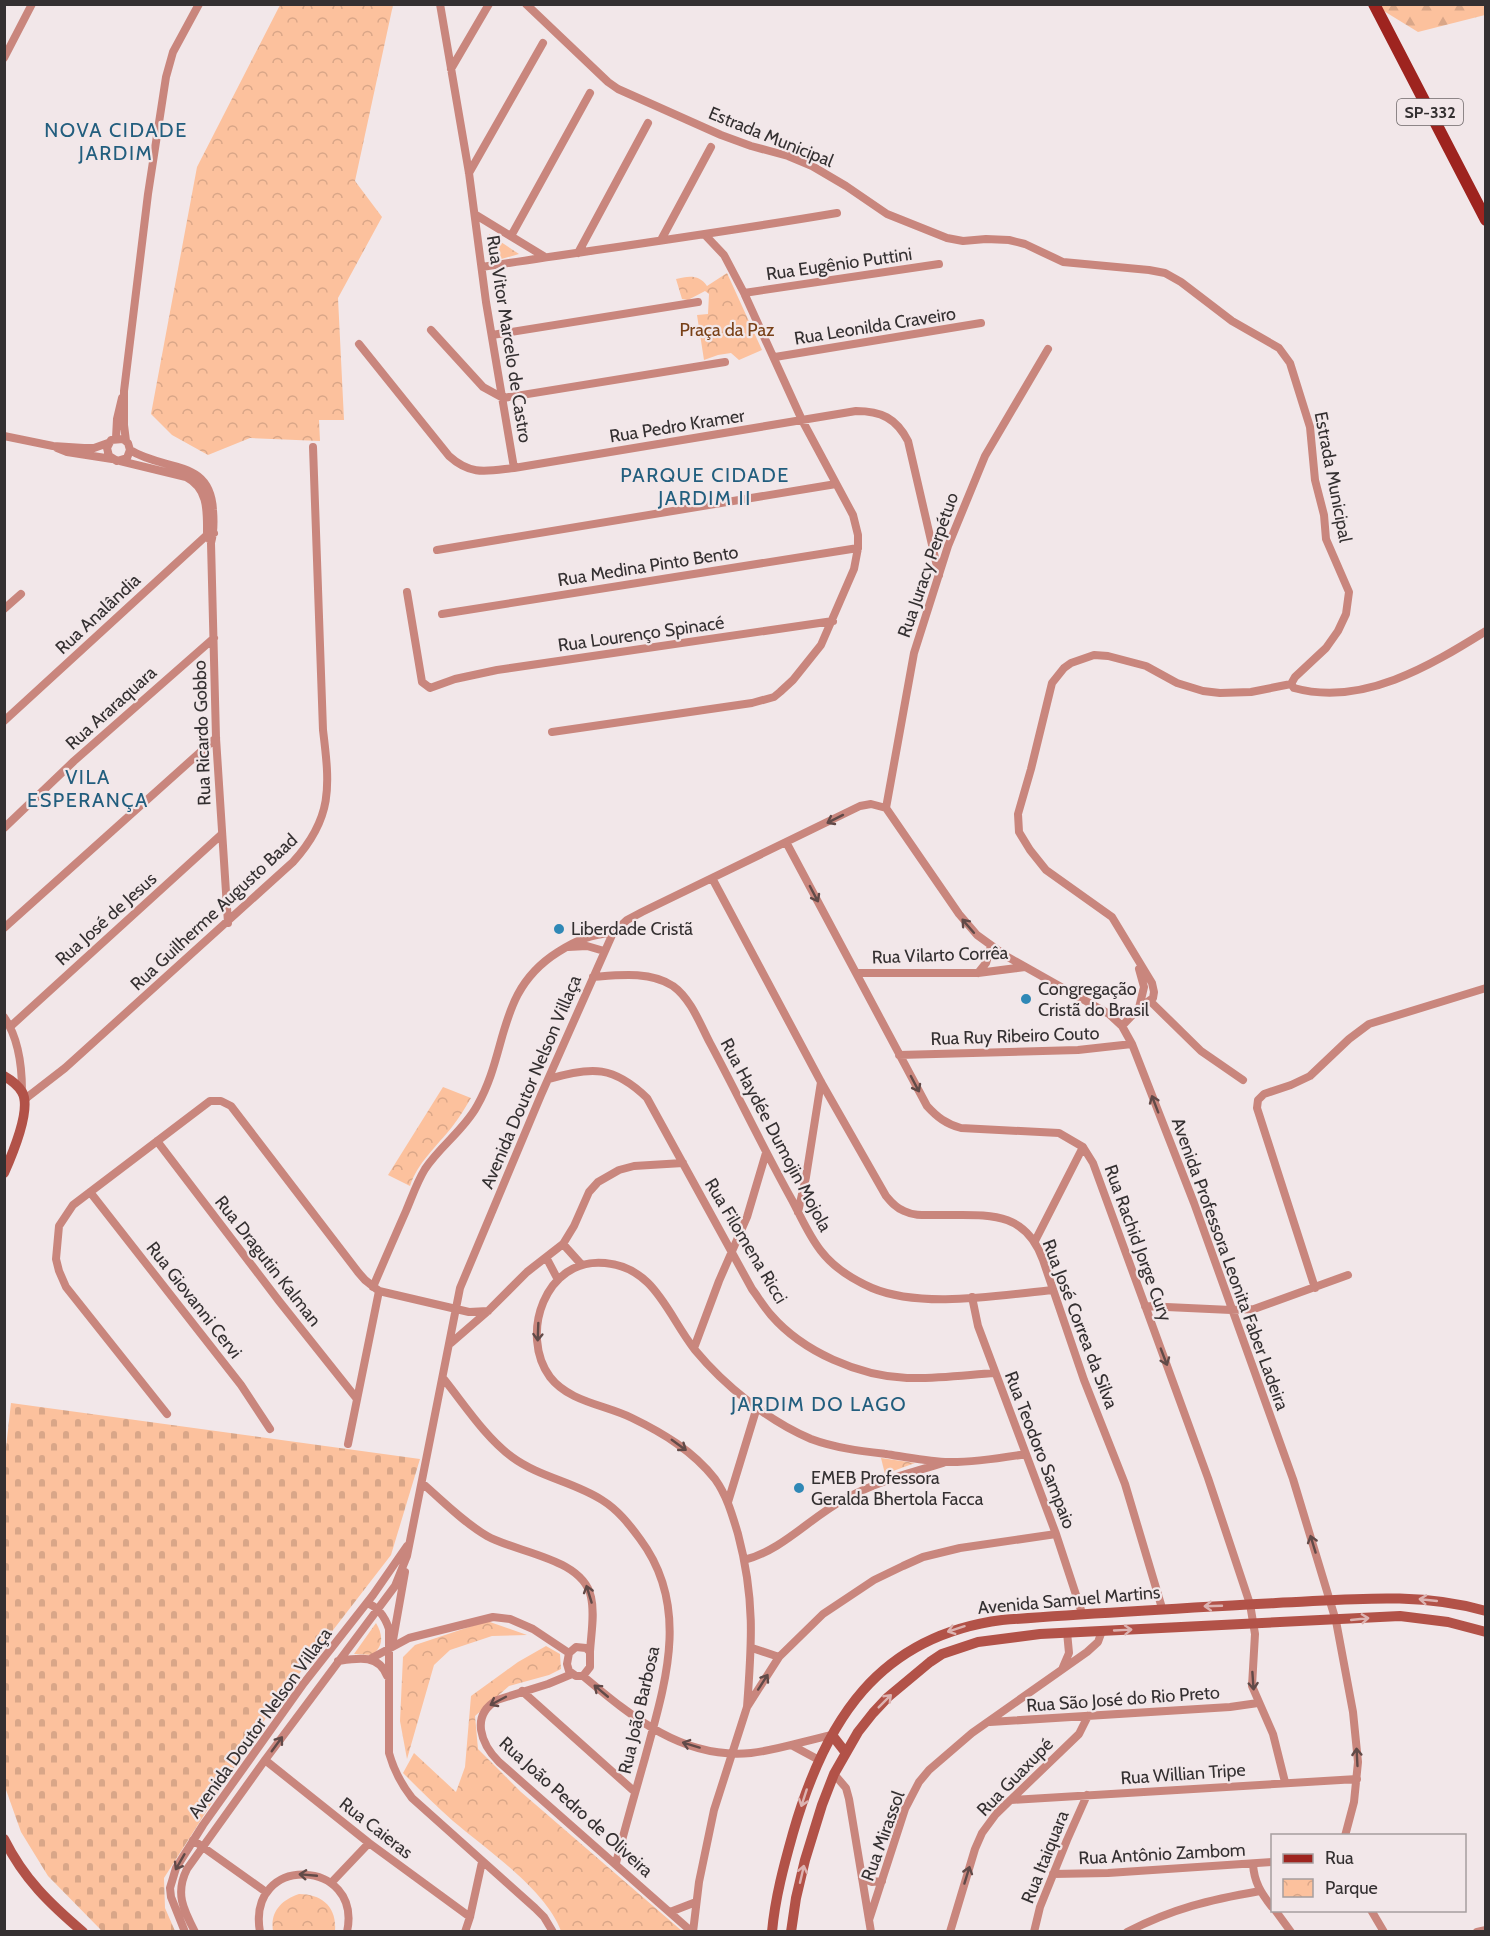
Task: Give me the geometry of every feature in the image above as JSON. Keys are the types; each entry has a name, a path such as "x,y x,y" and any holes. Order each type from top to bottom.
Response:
{"main road":[{"name":"SP-332","path":"1374,4 1485,220"},
{"path":"4,1076 23,1095 22,1120 6,1167"},
{"name":"Avenida Samuel Martins","path":"772,1932 787,1856 805,1793 832,1735 852,1701 871,1680 915,1647 934,1637 975,1623 1082,1613 1330,1600 1400,1597 1449,1602 1485,1611"},
{"path":"1096,1613 1102,1631"},
{"path":"1066,1615 1067,1632"},
{"name":"Avenida Samuel Martins","path":"791,1932 805,1860 834,1774 858,1732 888,1697 942,1654 978,1642 1004,1637 1400,1616 1448,1622 1485,1632"},
{"path":"832,1735 846,1753"},
{"path":"819,1760 834,1774"},
{"path":"4,1839 35,1889 83,1932"}],"street":[{"path":"4,58 32,4"},
{"path":"195,478 180,468 145,459 130,450 124,425 124,391 148,194 166,77 173,52 199,4"},
{"name":"Rua Vitor Marcelo de Castro","path":"440,4 476,215 492,335 514,468"},
{"path":"452,69 489,4"},
{"name":"Estrada Municipal","path":"526,4 618,89 722,135 812,166 893,217 955,240 1009,240 1025,244 1063,262 1165,273 1181,282 1232,321 1279,348 1290,363 1310,427 1315,480 1324,515 1326,539 1349,592 1346,614 1332,641 1295,677 1291,684"},
{"path":"469,173 543,43"},
{"path":"512,236 590,93"},
{"path":"578,253 648,123"},
{"path":"661,240 711,147"},
{"path":"482,267 661,240 706,236 837,213"},
{"name":"Rua Vitor Marcelo de Castro","path":"476,215 545,257"},
{"path":"552,732 752,703 774,697 793,680 821,645 854,569 858,535 853,515 802,420 775,357 724,255 706,236"},
{"name":"Rua Eugênio Puttini","path":"744,293 939,264"},
{"path":"492,335 698,302"},
{"name":"Rua Leonilda Craveiro","path":"775,357 981,324"},
{"path":"431,330 483,387 503,398 725,362"},
{"name":"Rua Pedro Kramer","path":"359,344 449,456 468,469 485,471 514,468 802,420 869,411 882,414 893,420 908,441 939,575"},
{"name":"Rua Juracy Perpétuo","path":"886,808 914,652 966,498 985,456 1048,349"},
{"path":"116,460 107,452 112,441 124,391"},
{"path":"4,436 53,446 94,448 112,441 126,441"},
{"path":"53,446 67,452 116,460 195,478"},
{"name":"Rua Guilherme Augusto Baad","path":"23,1095 65,1068 228,923 308,847 319,828 326,807 328,767 323,719 313,447"},
{"path":"116,460 127,458 130,450"},
{"name":"Rua Ricardo Gobbo","path":"195,478 206,482 210,489 216,738 228,923"},
{"path":"437,550 836,484"},
{"name":"Rua Analândia","path":"4,721 210,537"},
{"name":"Rua Medina Pinto Bento","path":"442,614 858,548"},
{"name":"Rua Lourenço Spinacé","path":"407,592 422,682 432,688 455,679 497,670 833,621"},
{"path":"4,609 21,594"},
{"path":"1122,1026 1139,1008 1150,1001 1154,995 1154,988 1112,917 1046,870 1019,832 1018,813 1052,683 1064,668 1071,663 1094,655 1108,656 1146,666 1177,683 1203,691 1251,692 1291,684 1296,689 1341,692 1382,684 1416,671 1442,659 1485,631"},
{"name":"Rua Araraquara","path":"4,828 74,761 214,638"},
{"path":"4,928 216,738"},
{"name":"Avenida Doutor Nelson Villaça","path":"195,1932 181,1903 183,1878 202,1846 395,1586 407,1556 451,1343 455,1309 467,1269 613,933 627,920 642,912 860,806 871,804 886,808"},
{"name":"Avenida Professora Leonita Faber Ladeira","path":"886,808 959,914 977,936 1025,967 1096,1006 1122,1026 1132,1044 1194,1203 1293,1479 1336,1621 1353,1712 1358,1762 1357,1779 1345,1834"},
{"name":"Rua José de Jesus","path":"11,1026 222,834"},
{"path":"786,842 899,1055 927,1106 936,1117 947,1124 977,1130 1051,1132 1069,1137 1083,1147 1035,1240"},
{"name":"Rua José Correa da Silva","path":"712,878 821,1082 878,1184 894,1206 913,1214 999,1217 1019,1225 1035,1240 1084,1380 1131,1502 1162,1608"},
{"path":"348,1444 376,1289 422,1175 427,1166 471,1116 478,1104 488,1080 507,1016 533,972 547,959 590,935 613,933"},
{"path":"564,948 587,946 604,951"},
{"path":"978,973 986,963 991,946"},
{"path":"1135,954 1144,983 1139,1008"},
{"name":"Rua Vilarto Corrêa","path":"856,973 978,973 1025,967"},
{"name":"Rua Haydée Dumojin Mojola","path":"593,977 636,975 651,977 669,984 682,994 714,1050 798,1212 821,1251 835,1266 856,1280 884,1292 911,1298 972,1297 1053,1290"},
{"path":"1315,1288 1257,1108 1260,1097 1310,1076 1349,1039 1369,1024 1485,988"},
{"path":"1150,1001 1201,1051 1243,1080"},
{"path":"4,1017 11,1026 22,1072 23,1095"},
{"name":"Rua Ruy Ribeiro Couto","path":"899,1055 1078,1050 1132,1044"},
{"name":"Rua Filomena Ricci","path":"549,1079 594,1071 613,1074 632,1083 648,1098 752,1289 772,1316 808,1345 833,1358 879,1374 905,1378 995,1373"},
{"path":"798,1212 807,1177 821,1082"},
{"path":"167,1414 66,1287 56,1259 59,1226 64,1215 73,1206 210,1101 226,1102 231,1106 358,1272 376,1289 455,1309 474,1312 488,1311"},
{"name":"Rua Dragutin Kalman","path":"157,1141 357,1399"},
{"name":"Rua Rachid Jorge Cury","path":"1083,1147 1098,1173 1144,1306 1208,1478 1250,1604 1255,1644 1251,1680 1258,1703 1273,1734 1285,1782"},
{"path":"694,1348 719,1281 747,1217 766,1154"},
{"path":"451,1343 488,1311 527,1272 563,1244 589,1192 598,1182 608,1175 634,1166 683,1163"},
{"name":"Rua Giovanni Cervi","path":"90,1192 241,1385 270,1429"},
{"path":"563,1244 581,1264"},
{"path":"546,1257 557,1278"},
{"path":"692,1932 705,1848 714,1810 747,1707 752,1648 751,1596 744,1560 728,1502 705,1467 671,1439 629,1417 568,1393 549,1376 539,1350 537,1328 545,1297 557,1278 581,1264 606,1263 630,1269 640,1275 661,1298 694,1348 728,1384 757,1407 811,1439 839,1447 946,1462"},
{"path":"1144,1306 1254,1309 1348,1275"},
{"name":"Rua Teodoro Sampaio","path":"972,1297 978,1326 1056,1534 1082,1613"},
{"name":"Rua João Barbosa","path":"443,1378 484,1428 513,1457 544,1474 603,1500 626,1520 652,1555 662,1575 670,1631 668,1661 616,1863"},
{"path":"728,1502 757,1407"},
{"path":"744,1560 766,1552 821,1514 887,1479 946,1462 1026,1454"},
{"path":"422,1483 488,1536 563,1565 583,1579 591,1594 593,1609 590,1667 583,1676"},
{"path":"747,1707 780,1657 823,1614 865,1586 923,1557 960,1548 1056,1534"},
{"name":"Avenida Doutor Nelson Villaça","path":"185,1932 171,1897 170,1888 176,1868 193,1840 303,1683 367,1603 409,1542"},
{"path":"390,1650 407,1556"},
{"path":"376,1590 395,1586 397,1615"},
{"path":"367,1603 378,1610 389,1629 389,1753 400,1784 412,1798 535,1908 553,1932"},
{"path":"338,1661 370,1659 409,1638 485,1618 501,1617 533,1629 569,1653"},
{"name":"Rua Mirassol","path":"869,1920 905,1809 919,1782 941,1758 1094,1647 1102,1631"},
{"path":"394,1632 409,1638"},
{"path":"1062,1668 1069,1653 1067,1632"},
{"path":"590,1652 581,1647 572,1649 567,1664 569,1671 572,1674 583,1676 652,1730 668,1738 696,1747 733,1754 793,1746 832,1735"},
{"path":"752,1648 780,1657"},
{"path":"370,1659 382,1665 389,1681"},
{"name":"Rua João Pedro de Oliveira","path":"572,1674 490,1704 485,1711 481,1725 482,1737 486,1746 499,1762 692,1932"},
{"path":"522,1691 635,1792"},
{"name":"Rua São José do Rio Preto","path":"990,1722 1230,1707 1258,1703"},
{"name":"Rua Guaxupé","path":"950,1932 982,1833 996,1814 1079,1734 1088,1716"},
{"path":"793,1746 819,1760"},
{"name":"Rua Caieras","path":"265,1760 369,1843 470,1917"},
{"path":"834,1774 846,1788 849,1799 871,1932"},
{"name":"Rua Willian Tripe","path":"1011,1800 1357,1779"},
{"name":"Rua Itaiquara","path":"1034,1932 1040,1907 1087,1795"},
{"path":"193,1840 266,1892"},
{"path":"331,1883 369,1843"},
{"path":"465,1932 482,1862"},
{"name":"Rua Antônio Zambom","path":"1053,1874 1108,1873 1271,1862"},
{"path":"1253,1864 1254,1876 1260,1891 1271,1906"},
{"path":"260,1932 258,1919 260,1905 266,1892 283,1879 304,1873 318,1876 331,1883 341,1893 348,1906 347,1932"},
{"path":"861,1878 872,1882 882,1881"},
{"path":"1127,1932 1161,1914 1190,1905 1260,1891"},
{"path":"670,1912 696,1902"},
{"path":"1276,1912 1291,1932"},
{"path":"1372,1912 1384,1932"},
{"path":"67,1918 72,1932"},
{"path":"1477,1932 1485,1930"}],"green space":[{"path":"280,5 393,5 355,181 382,217 338,298 344,420 319,420 320,441 250,438 208,455 172,435 151,414 197,167"},
{"path":"1374,5 1485,5 1485,15 1418,32"},
{"path":"489,234 519,254 491,262"},
{"name":"Praça da Paz","path":"727,273 762,350 739,360 731,353 704,360 697,315 708,314 709,294 705,291 688,300 682,299 676,279 697,278 707,286"},
{"path":"443,1087 471,1098 460,1117 423,1162 410,1186 388,1175"},
{"path":"11,1403 420,1459 391,1555 269,1713 164,1878 165,1908 175,1931 102,1932 48,1876 21,1832 5,1787 4,1465"},
{"path":"881,1458 915,1463 885,1474"},
{"path":"487,1621 527,1635 492,1636 450,1650 434,1665 407,1759 400,1721 403,1657 415,1645"},
{"path":"376,1623 381,1636 379,1648 372,1655 354,1654"},
{"path":"546,1646 560,1654 561,1669 549,1675 509,1686 475,1716 478,1749 521,1792 682,1931 561,1931 542,1900 514,1871 453,1821 403,1773 414,1753 456,1792 465,1767 471,1696 518,1662"},
{"path":"299,1894 315,1896 331,1909 335,1931 273,1931 273,1918 278,1908 282,1903"}],"place":[{"name":"Liberdade Cristã","path":"559,929"},
{"name":"Congregação Cristã do Brasil","path":"1026,999"},
{"name":"EMEB Professora Geralda Bhertola Facca","path":"799,1488"}],"district":[{"name":"NOVA CIDADE JARDIM","path":"116,142"},
{"name":"PARQUE CIDADE JARDIM II","path":"705,486"},
{"name":"VILA ESPERANÇA","path":"88,788"},
{"name":"JARDIM DO LAGO","path":"819,1404"}]}
